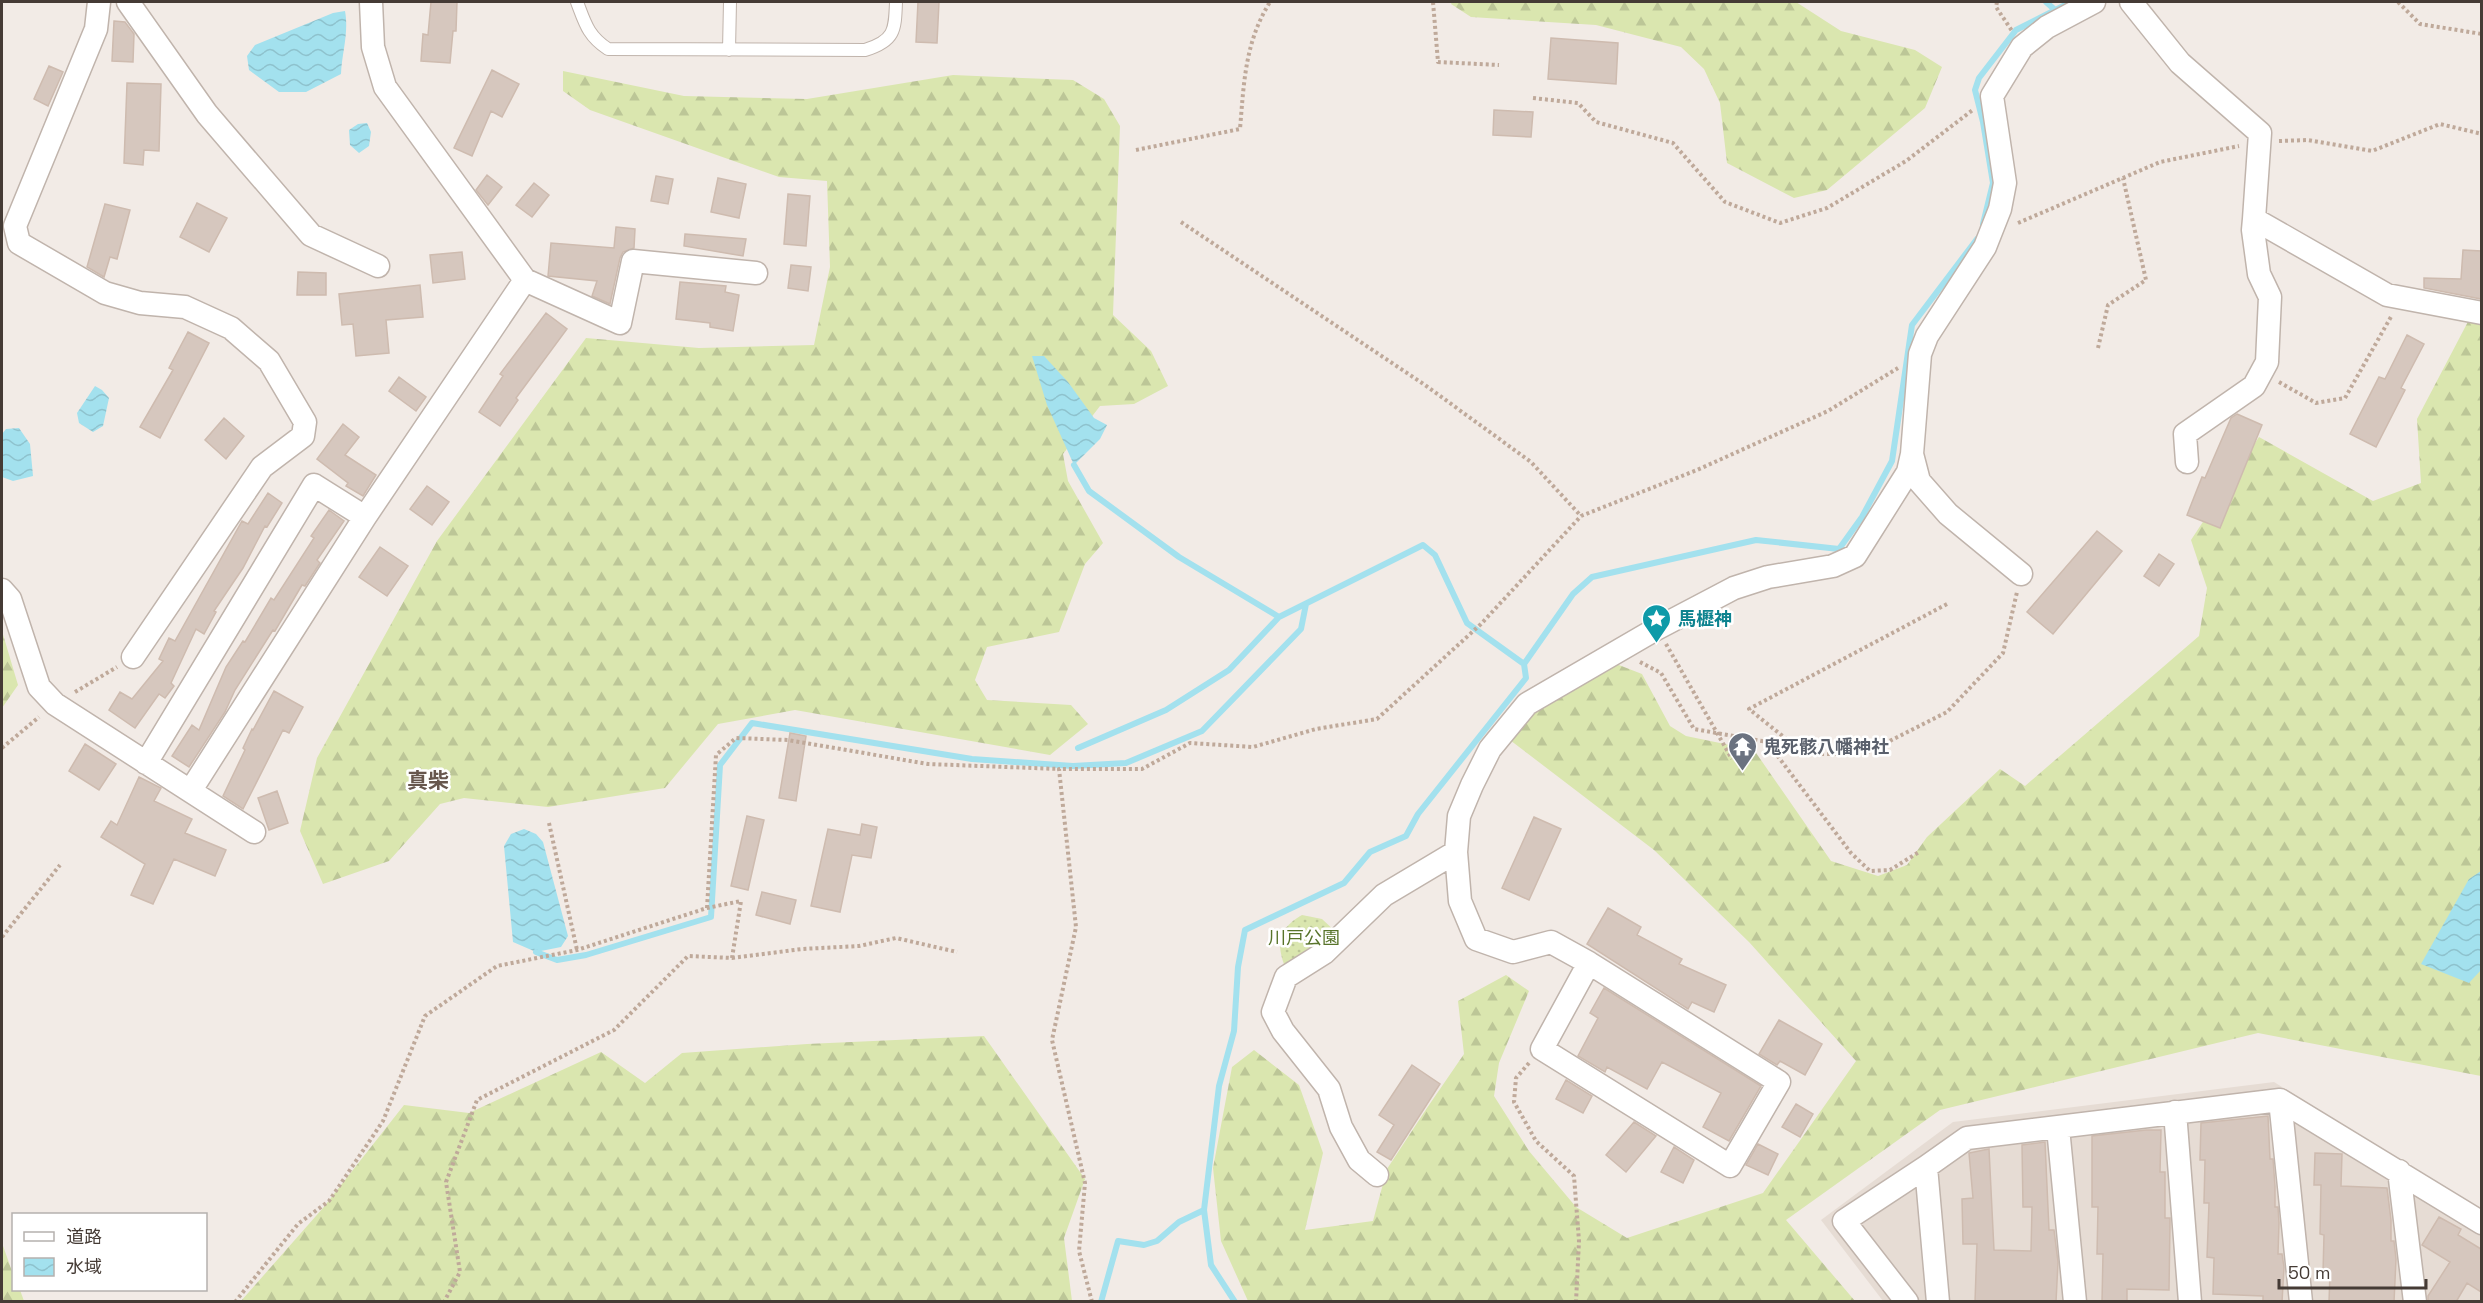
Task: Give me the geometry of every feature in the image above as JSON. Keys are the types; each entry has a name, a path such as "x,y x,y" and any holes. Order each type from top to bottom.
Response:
{"street":[{"path":"99,2 96,29 15,226 19,243 105,293 140,303 185,307 231,328 269,361 305,422 303,436 262,467 133,657"},
{"path":"128,2 207,114 311,235 378,266"},
{"path":"371,2 373,46 385,87 525,280 620,323 633,261 756,273"},
{"path":"1588,963 1542,1049 1730,1166 1779,1082 1588,963 1551,942 1513,952 1476,939 1460,901 1456,852 1459,816 1490,749 1527,704 1656,629 1734,588 1768,577 1833,566 1855,556 1908,472 1912,454 1920,354 1927,336 1985,248 2000,209 2005,183 1992,96 2022,47 2047,27 2094,2"},
{"path":"2131,2 2180,63 2260,133 2253,230 2259,274 2270,297 2267,362 2254,386 2186,434 2187,462"},
{"path":"2254,219 2387,296 2481,313"},
{"path":"191,790 365,518 525,280"},
{"path":"1912,454 1919,481 1948,514 2021,574"},
{"path":"146,763 314,485 365,518"},
{"path":"2,590 10,599 39,687 55,704 254,832"},
{"path":"1377,1175 1359,1160 1341,1127 1329,1089 1282,1031 1273,1012 1286,978 1324,953 1384,895 1456,852"},
{"path":"2280,1100 2301,1302"},
{"path":"1907,1302 1844,1221 1967,1138 2280,1100 2481,1223"},
{"path":"2175,1112 2190,1302"},
{"path":"2058,1128 2075,1302"},
{"path":"1926,1167 1938,1302"},
{"path":"2399,1171 2415,1302"}],"lane":[{"path":"577,2 588,30 596,41 608,49 729,50 865,50 882,45 892,35 896,2"},
{"path":"729,50 730,2"}],"path":[{"path":"1136,150 1240,129 1245,62 1259,19 1270,2"},
{"path":"1433,2 1438,62 1499,65"},
{"path":"1996,2 1996,7 2022,47"},
{"path":"2398,2 2420,24 2481,34"},
{"path":"1533,98 1578,103 1596,122 1673,142 1725,202 1780,223 1827,208 1905,161 1992,96"},
{"path":"1991,231 2160,162 2259,142 2308,140 2372,151 2440,124 2481,134"},
{"path":"2098,348 2108,305 2146,280 2123,178"},
{"path":"1181,222 1425,385 1531,462 1581,516"},
{"path":"2261,372 2316,403 2345,398 2394,311"},
{"path":"707,908 716,755 736,738 788,740 928,764 1059,770 1142,769 1190,743 1252,747 1316,729 1377,719 1481,624 1581,516 1697,470 1828,411 1920,354"},
{"path":"1947,604 1749,709 1805,754 1864,754 1947,711 2003,653 2021,574"},
{"path":"1656,629 1732,759"},
{"path":"1618,651 1661,673 1694,729 1767,742 1851,853 1870,871 1890,870 1919,852"},
{"path":"1059,770 1076,927 1052,1041 1086,1183 1079,1251 1092,1302"},
{"path":"549,823 577,950"},
{"path":"2,937 60,865"},
{"path":"235,1302 298,1224 329,1201 383,1121 425,1016 497,966 577,950 707,908 741,901 732,958"},
{"path":"444,1302 460,1272 446,1182 477,1100 614,1030 688,956 732,958 802,949 859,946 896,938 957,952"},
{"path":"1542,1049 1516,1078 1514,1102 1536,1141 1574,1176 1579,1241 1576,1302"}],"shaded area":[{"path":"2274,1082 2481,1210 2481,1301 1883,1301 1821,1220 1953,1122"}],"green space":[{"path":"1452,2 1796,2 1841,31 1915,50 1942,67 1925,108 1827,190 1794,198 1727,163 1720,103 1704,69 1681,47 1596,25 1471,17 1451,4"},
{"path":"563,71 684,96 807,99 953,75 1073,80 1104,99 1120,126 1113,315 1151,351 1168,386 1134,404 1100,406 1063,454 1068,481 1103,543 1085,564 1059,632 987,647 975,680 987,700 1071,705 1088,724 1050,755 795,710 718,724 665,788 548,807 464,798 440,804 389,861 323,884 300,831 317,758 437,541 586,338 699,348 814,345 830,267 827,181 779,177 590,110 563,91"},
{"path":"2472,314 2481,316 2481,1076 2258,1033 1940,1110 1786,1220 1855,1301 1248,1301 1221,1241 1213,1168 1232,1067 1254,1050 1299,1085 1323,1153 1305,1230 1373,1221 1387,1169 1464,1054 1458,1001 1506,975 1529,991 1499,1063 1494,1096 1529,1151 1576,1207 1627,1238 1763,1193 1856,1061 1749,942 1654,850 1506,737 1541,704 1606,660 1642,674 1670,726 1686,736 1754,750 1831,861 1878,876 1907,865 1927,837 2000,769 2025,786 2199,636 2207,588 2191,540 2259,437 2373,501 2421,483 2417,419"},
{"path":"2,631 18,685 2,708"},
{"name":"川戸公園","path":"1302,915 1322,919 1337,933 1288,975 1280,941 1286,927"},
{"path":"984,1036 1085,1179 1064,1238 1072,1301 241,1301 323,1208 404,1105 469,1113 601,1052 645,1083 682,1053 807,1044"},
{"path":"2,1243 12,1271 12,1291 20,1291 24,1301 2,1301"}],"water":[{"path":"345,11 346,35 341,74 306,92 279,92 249,70 247,56 255,45 333,13"},
{"path":"367,123 371,132 369,146 359,153 350,145 349,130 358,124"},
{"path":"1032,356 1044,356 1068,382 1094,418 1107,425 1100,439 1074,465 1047,405"},
{"path":"95,386 109,398 103,426 93,432 79,423 77,413"},
{"path":"19,428 30,444 33,476 13,481 2,477 2,434 6,429"},
{"path":"524,829 536,834 543,842 568,936 561,947 536,952 513,942 504,846 511,834"},
{"path":"2481,871 2481,970 2469,983 2421,964 2469,879"}],"building":[{"path":"431,2 457,2 456,31 453,31 450,63 421,61 423,34 428,35"},
{"path":"918,2 939,2 937,43 916,42"},
{"path":"114,21 125,22 134,34 133,62 112,61"},
{"path":"1551,38 1618,43 1616,84 1548,79"},
{"path":"49,66 63,72 48,106 34,99"},
{"path":"492,70 519,84 502,117 491,111 472,156 454,148"},
{"path":"127,83 161,84 159,151 144,150 143,165 124,163"},
{"path":"1494,110 1533,112 1531,137 1493,135"},
{"path":"487,175 502,187 488,205 476,190"},
{"path":"656,176 673,179 668,204 651,201"},
{"path":"718,178 746,184 739,218 711,212"},
{"path":"534,183 549,195 532,217 516,205"},
{"path":"788,194 810,196 806,246 784,244"},
{"path":"197,203 227,218 209,252 180,237"},
{"path":"105,204 130,210 117,259 110,257 104,277 87,267"},
{"path":"616,227 635,229 634,248 623,252 620,258 610,304 592,296 597,281 548,276 551,243 614,248"},
{"path":"685,234 746,239 743,256 684,246"},
{"path":"2463,250 2481,251 2481,299 2424,288 2424,278 2461,279"},
{"path":"462,252 465,279 433,283 430,255"},
{"path":"791,265 811,267 808,291 788,288"},
{"path":"298,272 326,273 326,295 297,295"},
{"path":"680,282 726,286 725,292 739,295 733,331 710,327 710,323 676,319"},
{"path":"420,285 423,317 386,320 389,353 356,356 353,324 342,325 339,294"},
{"path":"546,313 567,329 516,398 518,400 500,426 479,412 503,376 500,374"},
{"path":"188,332 209,343 160,438 140,427 173,370 169,368"},
{"path":"2407,335 2424,344 2401,388 2405,390 2376,447 2350,434 2379,377 2385,379"},
{"path":"399,377 426,397 416,411 389,391"},
{"path":"2237,414 2262,425 2220,528 2187,515 2202,477 2205,478 2231,418"},
{"path":"224,418 244,436 226,459 205,440"},
{"path":"343,424 359,437 345,455 376,475 363,496 346,486 348,483 317,459"},
{"path":"427,486 449,502 432,525 410,509"},
{"path":"268,493 282,503 267,527 265,526 243,568 214,611 216,612 204,634 196,629 171,683 174,686 165,698 159,694 135,728 109,710 120,692 132,699 163,661 159,659 169,638 175,641 242,521 248,524"},
{"path":"329,510 344,521 317,560 320,563 305,586 302,585 275,631 273,630 235,690 225,712 189,767 172,756 192,725 199,730 226,667 243,641 245,642 271,598 274,600 314,538 311,536"},
{"path":"2097,531 2122,551 2053,634 2027,612"},
{"path":"380,547 408,566 387,596 359,577"},
{"path":"2159,554 2174,564 2159,586 2144,576"},
{"path":"274,691 303,707 289,733 283,730 243,809 223,796 245,750 243,748 252,729"},
{"path":"790,733 806,736 796,801 779,798"},
{"path":"85,744 116,764 99,790 69,771"},
{"path":"139,777 161,788 154,801 192,819 185,833 226,850 215,876 174,859 153,904 131,895 145,864 101,837 111,821 117,825"},
{"path":"277,791 288,823 269,830 258,798"},
{"path":"747,816 764,820 748,890 731,886"},
{"path":"1534,817 1561,829 1529,900 1502,888"},
{"path":"862,824 877,827 871,858 852,855 840,912 811,906 828,829 860,835"},
{"path":"762,892 796,900 790,924 756,915"},
{"path":"1608,908 1641,927 1637,935 1682,959 1679,964 1726,985 1714,1012 1692,1002 1688,1009 1587,944"},
{"path":"1604,988 1761,1086 1729,1141 1703,1127 1721,1093 1662,1062 1647,1089 1607,1067 1605,1072 1578,1056 1598,1018 1590,1013"},
{"path":"1779,1020 1822,1044 1805,1075 1780,1061 1777,1065 1759,1054"},
{"path":"1412,1065 1440,1084 1391,1160 1377,1152 1394,1125 1379,1115"},
{"path":"1566,1080 1592,1096 1583,1113 1556,1099"},
{"path":"1796,1104 1813,1114 1800,1137 1782,1127"},
{"path":"2268,1116 2275,1207 2278,1207 2278,1254 2282,1254 2284,1267 2282,1302 2263,1302 2263,1296 2213,1294 2214,1258 2207,1257 2209,1203 2204,1203 2205,1160 2200,1160 2201,1123"},
{"path":"1634,1122 1656,1136 1626,1172 1606,1155"},
{"path":"2161,1130 2160,1172 2165,1172 2165,1218 2170,1218 2169,1290 2127,1289 2127,1302 2102,1302 2103,1254 2097,1254 2098,1207 2092,1207 2092,1136"},
{"path":"2045,1142 2049,1230 2054,1230 2058,1262 2056,1302 1975,1302 1977,1244 1963,1244 1962,1199 1973,1198 1969,1153 1989,1149 1994,1250 2031,1251 2032,1207 2023,1207 2022,1145"},
{"path":"1758,1144 1778,1154 1768,1175 1746,1165"},
{"path":"1674,1147 1694,1160 1683,1183 1661,1172"},
{"path":"2315,1153 2342,1154 2341,1186 2387,1188 2391,1241 2394,1241 2396,1259 2394,1302 2329,1302 2330,1273 2323,1273 2324,1235 2320,1234 2321,1185 2314,1185"},
{"path":"2439,1217 2461,1229 2458,1235 2481,1249 2481,1292 2467,1283 2456,1302 2428,1302 2428,1296 2450,1262 2422,1245"}],"waterway":[{"path":"2046,2 2054,9"},
{"path":"1983,224 1993,183 1975,90 1979,78 2016,30 2071,2"},
{"path":"1235,1302 1211,1265 1204,1210 1219,1086 1234,1031 1238,967 1245,930 1344,883 1370,852 1406,836 1418,814 1526,678 1524,664 1573,594 1592,577 1756,540 1839,549 1862,517 1892,461 1912,325 1977,239"},
{"path":"1074,465 1089,491 1179,557 1279,617"},
{"path":"1078,748 1166,710 1229,670 1279,617 1423,545 1435,555 1467,623 1524,664"},
{"path":"536,952 557,960 586,955 711,917 720,765 752,723 972,759 1073,766 1126,763 1202,731 1301,629 1306,604"},
{"path":"1101,1302 1118,1241 1144,1245 1157,1241 1179,1222 1204,1210"}],"place":[{"name":"馬櫪神","path":"1657,644"},
{"name":"鬼死骸八幡神社","path":"1742,772"}],"district":[{"name":"真柴","path":"428,780"}]}
